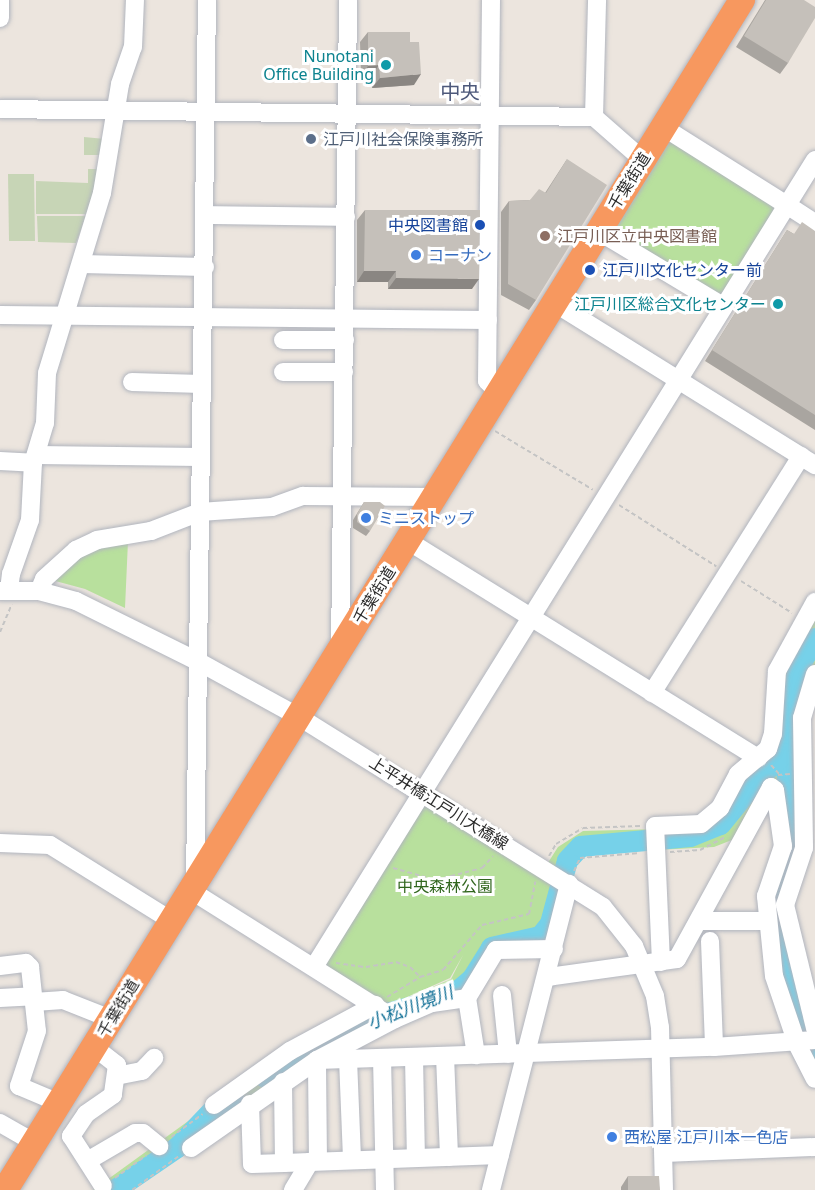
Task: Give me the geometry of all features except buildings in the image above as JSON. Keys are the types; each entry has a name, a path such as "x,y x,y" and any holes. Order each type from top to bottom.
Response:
{"highway":[{"name":"千葉街道","path":"5,1190 742,0"}],"street":[{"path":"0,0 0,18"},
{"path":"5,591 30,520 34,459 45,423 48,373 102,193 118,109 120,84 133,47 135,0"},
{"path":"207,0 199,662 193,886 314,967 385,1011"},
{"path":"340,651 348,0"},
{"path":"491,0 487,381 498,392"},
{"path":"594,117 597,0"},
{"path":"0,110 118,109 594,117 642,159"},
{"path":"663,127 815,223"},
{"path":"314,967 532,618 604,496 815,160"},
{"path":"205,215 345,217"},
{"path":"598,231 723,306"},
{"path":"81,264 205,267"},
{"path":"553,302 808,461 727,573 652,693"},
{"path":"0,315 488,320"},
{"path":"283,340 345,340"},
{"path":"283,372 344,372"},
{"path":"132,382 202,384"},
{"path":"0,461 200,457"},
{"path":"39,591 44,579 76,550 97,540 151,531 200,512 272,507 303,496 341,495 407,500 434,497"},
{"path":"408,541 758,758"},
{"name":"上平井橋江戸川大橋線","path":"5,591 39,591 97,610 199,662 299,717 505,843 603,907 652,963 661,1049 664,1190"},
{"path":"652,963 655,836 701,824 720,808 738,774 768,749 773,734 777,672 815,602"},
{"path":"815,674 802,718 808,769 809,816 801,864 785,904 778,993 806,1042 815,1078"},
{"path":"548,977 677,959 700,921 771,787 775,790 783,846 766,896 767,921 809,990 815,1028"},
{"path":"0,843 50,845 172,921"},
{"path":"491,1190 548,977 554,949 559,877"},
{"path":"700,921 767,921"},
{"path":"710,941 714,1047"},
{"path":"476,1055 467,998 495,950 554,949"},
{"path":"0,966 26,963 30,967 37,1031 19,1086 59,1103"},
{"path":"502,995 508,1053"},
{"path":"0,998 63,1000 111,1019"},
{"path":"214,1105 290,1051 385,1011 467,998"},
{"path":"191,1148 250,1104 385,1011"},
{"path":"316,1060 806,1042"},
{"path":"94,1047 117,1065 111,1100 86,1114 71,1136 89,1160 104,1186"},
{"path":"446,1056 449,1157"},
{"path":"414,1057 416,1157"},
{"path":"116,1076 142,1071 154,1058"},
{"path":"382,1058 385,1190"},
{"path":"348,1059 352,1160"},
{"path":"293,1190 314,1161 316,1060"},
{"path":"283,1082 284,1163"},
{"path":"250,1104 252,1164 500,1155"},
{"path":"0,1123 35,1143"},
{"path":"89,1160 135,1133 143,1133 159,1146"},
{"path":"664,1153 815,1147"}],"path":[{"path":"479,422 604,496 805,621"},
{"path":"385,1011 420,977 443,970 482,925 529,914 531,890 559,877 556,844 583,828 655,836"},
{"path":"380,861 404,873 436,880 482,868 505,843"},
{"path":"314,967 340,962 366,967 396,962 410,967 420,977"},
{"path":"132,1190 191,1148"}],"green space":[{"path":"665,132 781,206 722,302 603,231"},
{"path":"84,137 105,139 102,155 84,155"},
{"path":"88,169 99,169 87,214 36,214 36,181 88,183"},
{"path":"8,174 34,174 35,241 9,241"},
{"path":"37,216 86,216 76,243 38,242"},
{"path":"128,541 125,608 85,589 48,579 78,553"},
{"name":"中央森林公園","path":"815,609 815,665 801,848 786,837 778,783 737,838 714,847 579,854 567,877 552,947 495,949 466,997 395,1017 384,1008 451,979 463,955 450,978 383,1008 319,967 423,797 544,869 558,847 583,831 697,828 742,778 759,767 780,673"},
{"path":"374,1007 390,1018 219,1120 126,1190 93,1190 285,1051"}],"waterway":[{"name":"小松川境川","path":"815,638 797,669 784,753 794,837 777,900 804,1030 815,1048"},
{"name":"小松川境川","path":"265,1077 387,1013 452,995 472,978 491,947 540,936 550,923 567,860 580,846 690,836 720,824 757,779 784,753"},
{"name":"小松川境川","path":"114,1190 177,1147 215,1107 233,1096"}],"place":[{"name":"Nunotani Office Building","path":"386,65"},
{"name":"江戸川社会保険事務所","path":"311,139"},
{"name":"中央図書館","path":"480,225"},
{"name":"江戸川区立中央図書館","path":"545,236"},
{"name":"コーナン","path":"416,255"},
{"name":"江戸川文化センター前","path":"590,270"},
{"name":"江戸川区総合文化センター","path":"778,304"},
{"name":"ミニストップ","path":"366,518"},
{"name":"西松屋 江戸川本一色店","path":"612,1137"}],"district":[{"name":"中央","path":"460,91"}]}
